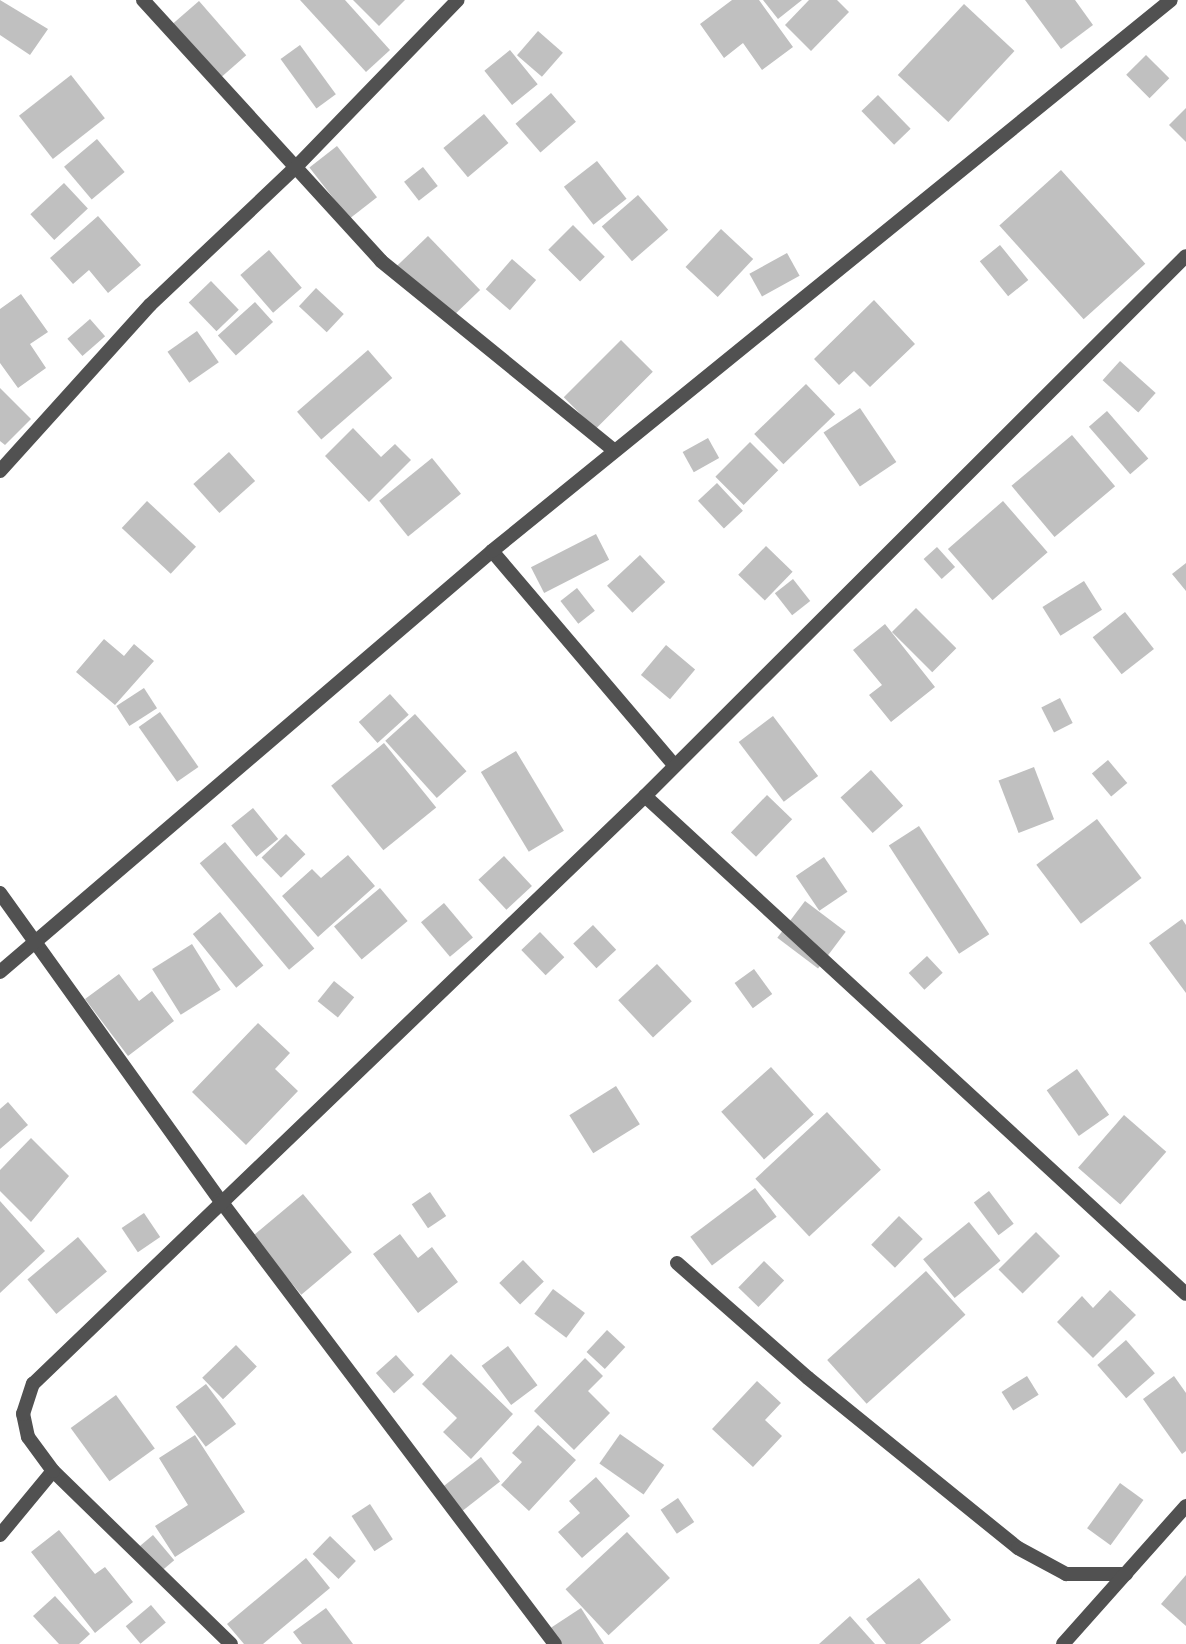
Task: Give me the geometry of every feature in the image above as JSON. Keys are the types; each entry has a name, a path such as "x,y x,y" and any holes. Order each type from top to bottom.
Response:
{"street":[{"path":"143,0 294,169 382,261 615,451"},
{"path":"0,471 150,305 294,169 458,0"},
{"path":"0,972 492,551 1171,0"},
{"path":"231,1644 53,1471 28,1437 23,1414 33,1384 220,1200 645,796 1186,256"},
{"path":"492,551 675,766"},
{"path":"645,796 1186,1294"},
{"path":"0,893 220,1200 555,1644"},
{"path":"677,1263 808,1378 1018,1548 1066,1574 1126,1574"},
{"path":"0,1535 53,1471"},
{"path":"1063,1644 1186,1506"}],"building":[{"path":"0,0 48,29 30,55 0,35"},
{"path":"300,0 345,0 390,50 366,72"},
{"path":"353,0 405,0 379,26"},
{"path":"732,0 759,0 793,47 762,70 743,43 724,58 700,24"},
{"path":"763,0 802,0 778,19"},
{"path":"809,0 837,0 849,12 811,51 785,25"},
{"path":"1025,0 1075,0 1093,25 1061,49"},
{"path":"199,1 246,55 215,83 167,29"},
{"path":"964,4 1014,51 948,122 898,75"},
{"path":"538,31 563,53 542,77 517,55"},
{"path":"300,45 336,94 316,108 281,59"},
{"path":"510,50 538,84 512,105 484,71"},
{"path":"1146,55 1169,78 1150,98 1126,75"},
{"path":"71,75 105,118 53,159 19,116"},
{"path":"551,93 576,122 540,153 516,124"},
{"path":"878,95 911,129 894,145 861,111"},
{"path":"1186,108 1186,142 1169,125"},
{"path":"484,114 508,143 468,177 443,148"},
{"path":"97,139 125,172 92,200 64,167"},
{"path":"337,146 377,197 349,219 309,168"},
{"path":"597,161 627,199 593,225 564,187"},
{"path":"423,167 438,186 419,201 404,182"},
{"path":"1061,170 1145,264 1084,319 999,226"},
{"path":"64,183 88,209 54,240 30,214"},
{"path":"638,195 668,230 632,261 602,226"},
{"path":"98,216 141,265 108,293 89,270 73,284 50,258"},
{"path":"573,225 605,257 580,282 548,250"},
{"path":"721,229 753,259 718,297 686,267"},
{"path":"428,236 480,290 449,320 397,266"},
{"path":"1000,245 1028,280 1008,296 980,261"},
{"path":"269,250 302,288 273,313 240,275"},
{"path":"787,253 800,276 762,297 749,274"},
{"path":"512,259 536,280 510,310 486,289"},
{"path":"211,281 239,310 216,331 189,303"},
{"path":"316,288 344,314 327,332 299,306"},
{"path":"21,294 48,332 30,344 46,368 18,388 0,363 0,309"},
{"path":"874,300 915,344 870,387 854,371 839,385 814,359"},
{"path":"255,302 273,322 236,356 218,335"},
{"path":"90,319 105,336 82,356 67,339"},
{"path":"197,331 219,362 189,383 168,352"},
{"path":"621,340 653,372 596,429 564,397"},
{"path":"368,350 392,378 321,440 297,412"},
{"path":"1120,361 1156,393 1138,412 1103,380"},
{"path":"806,384 835,414 783,464 754,434"},
{"path":"0,388 31,419 5,445 0,441"},
{"path":"860,408 896,462 860,486 824,433"},
{"path":"1107,411 1148,459 1130,474 1089,427"},
{"path":"353,428 381,457 395,444 411,460 369,502 325,456"},
{"path":"1072,435 1115,486 1055,537 1011,486"},
{"path":"708,438 719,458 694,472 683,452"},
{"path":"750,442 778,470 744,505 715,477"},
{"path":"229,452 255,481 219,513 193,484"},
{"path":"432,458 461,494 408,537 379,501"},
{"path":"717,483 743,511 724,529 698,501"},
{"path":"147,501 196,547 171,574 122,528"},
{"path":"1003,501 1048,552 993,600 948,549"},
{"path":"596,534 609,560 544,593 531,567"},
{"path":"766,546 793,572 765,600 738,575"},
{"path":"937,547 955,567 942,579 924,559"},
{"path":"640,555 665,582 632,613 607,586"},
{"path":"1186,563 1186,591 1172,574"},
{"path":"793,579 810,601 792,615 775,593"},
{"path":"1084,581 1102,610 1060,636 1042,607"},
{"path":"577,588 595,611 578,624 560,601"},
{"path":"916,608 956,648 932,672 892,632"},
{"path":"1125,612 1154,649 1122,674 1093,637"},
{"path":"885,624 935,687 891,722 869,695 882,685 853,650"},
{"path":"104,639 124,656 134,644 154,661 115,705 76,672"},
{"path":"666,645 695,669 670,699 641,675"},
{"path":"144,688 157,708 129,726 116,706"},
{"path":"390,694 409,715 378,743 359,722"},
{"path":"1060,698 1073,723 1054,732 1041,708"},
{"path":"160,712 198,767 177,782 139,727"},
{"path":"415,714 467,771 437,798 385,741"},
{"path":"773,716 818,776 784,802 739,742"},
{"path":"384,743 436,808 383,850 331,786"},
{"path":"516,751 564,831 529,852 481,772"},
{"path":"1108,760 1127,783 1111,796 1092,773"},
{"path":"1034,767 1054,819 1019,833 999,781"},
{"path":"871,770 903,806 873,833 841,797"},
{"path":"767,795 792,819 756,857 731,832"},
{"path":"253,808 278,839 256,857 231,826"},
{"path":"1097,819 1142,878 1081,924 1036,865"},
{"path":"919,826 989,934 959,954 889,846"},
{"path":"286,834 305,854 281,878 262,858"},
{"path":"225,842 314,948 289,970 200,863"},
{"path":"348,855 375,886 318,937 282,896 312,869 321,878"},
{"path":"504,856 532,886 506,910 478,880"},
{"path":"824,857 847,892 819,911 796,876"},
{"path":"380,888 408,921 362,960 334,927"},
{"path":"805,901 846,932 818,968 777,938"},
{"path":"444,903 473,937 450,957 421,922"},
{"path":"220,912 263,966 236,988 193,934"},
{"path":"1182,919 1186,925 1186,993 1149,943"},
{"path":"593,925 616,950 596,968 573,943"},
{"path":"540,932 564,957 546,975 521,950"},
{"path":"192,944 221,990 181,1015 152,969"},
{"path":"927,956 943,973 924,990 909,973"},
{"path":"657,964 692,1001 653,1037 618,1000"},
{"path":"754,969 772,994 753,1008 735,983"},
{"path":"119,974 139,1001 152,991 174,1021 128,1056 85,999"},
{"path":"334,981 354,997 338,1018 318,1001"},
{"path":"258,1023 290,1053 275,1069 298,1091 246,1145 192,1092"},
{"path":"771,1067 814,1115 764,1159 721,1112"},
{"path":"1077,1069 1109,1115 1079,1136 1047,1090"},
{"path":"616,1086 640,1124 593,1153 569,1115"},
{"path":"8,1102 28,1125 0,1149 0,1109"},
{"path":"827,1112 881,1170 809,1237 755,1179"},
{"path":"1124,1115 1166,1152 1120,1205 1078,1168"},
{"path":"31,1138 69,1176 31,1222 0,1191 0,1170"},
{"path":"755,1188 777,1217 712,1265 690,1237"},
{"path":"989,1191 1014,1224 999,1235 974,1202"},
{"path":"430,1192 446,1216 428,1228 412,1204"},
{"path":"303,1194 352,1252 301,1295 252,1236"},
{"path":"0,1201 45,1251 0,1293"},
{"path":"144,1213 160,1237 138,1252 122,1228"},
{"path":"899,1216 923,1239 895,1268 871,1245"},
{"path":"969,1222 1000,1261 955,1298 923,1259"},
{"path":"1036,1232 1060,1256 1023,1294 999,1269"},
{"path":"400,1234 418,1258 432,1247 458,1282 418,1313 373,1254"},
{"path":"78,1237 107,1271 56,1314 27,1279"},
{"path":"523,1260 544,1282 520,1305 499,1283"},
{"path":"764,1261 784,1280 758,1307 738,1288"},
{"path":"926,1271 965,1315 867,1404 827,1360"},
{"path":"553,1289 585,1313 566,1338 534,1314"},
{"path":"1110,1290 1136,1315 1093,1358 1057,1322 1082,1296 1093,1308"},
{"path":"607,1330 625,1347 605,1369 587,1352"},
{"path":"1126,1340 1155,1373 1126,1398 1097,1365"},
{"path":"236,1345 257,1367 223,1399 202,1378"},
{"path":"508,1346 537,1385 511,1405 482,1366"},
{"path":"451,1354 513,1414 471,1459 443,1432 457,1418 422,1384"},
{"path":"396,1355 414,1375 394,1393 376,1373"},
{"path":"585,1358 603,1376 588,1391 610,1413 574,1450 534,1411"},
{"path":"1027,1376 1039,1395 1013,1411 1002,1392"},
{"path":"1174,1376 1186,1393 1186,1451 1182,1454 1143,1399"},
{"path":"757,1381 781,1403 765,1420 782,1436 753,1467 712,1429"},
{"path":"206,1384 236,1424 206,1447 176,1407"},
{"path":"116,1395 155,1448 109,1481 71,1428"},
{"path":"538,1425 576,1460 529,1511 501,1485 522,1462 512,1453"},
{"path":"620,1434 664,1465 644,1494 599,1463"},
{"path":"195,1435 245,1512 175,1557 155,1526 188,1505 159,1458"},
{"path":"481,1457 500,1481 462,1511 443,1487"},
{"path":"596,1477 630,1516 582,1558 558,1532 580,1513 569,1501"},
{"path":"1120,1483 1143,1500 1111,1545 1087,1528"},
{"path":"678,1498 694,1522 677,1534 661,1510"},
{"path":"370,1504 393,1539 374,1551 352,1516"},
{"path":"59,1530 95,1574 105,1567 133,1602 95,1633 31,1552"},
{"path":"627,1532 670,1578 609,1635 566,1589"},
{"path":"153,1535 174,1560 161,1571 140,1546"},
{"path":"330,1536 356,1561 339,1579 313,1554"},
{"path":"306,1558 330,1588 263,1644 244,1644 227,1624"},
{"path":"1186,1575 1186,1626 1161,1604"},
{"path":"919,1578 951,1620 920,1644 886,1644 866,1619"},
{"path":"55,1596 90,1634 79,1644 59,1644 33,1616"},
{"path":"151,1605 166,1623 141,1644 126,1626"},
{"path":"326,1608 353,1644 302,1644 293,1632"},
{"path":"581,1608 604,1644 559,1644 549,1629"},
{"path":"850,1616 875,1644 819,1644"}]}
